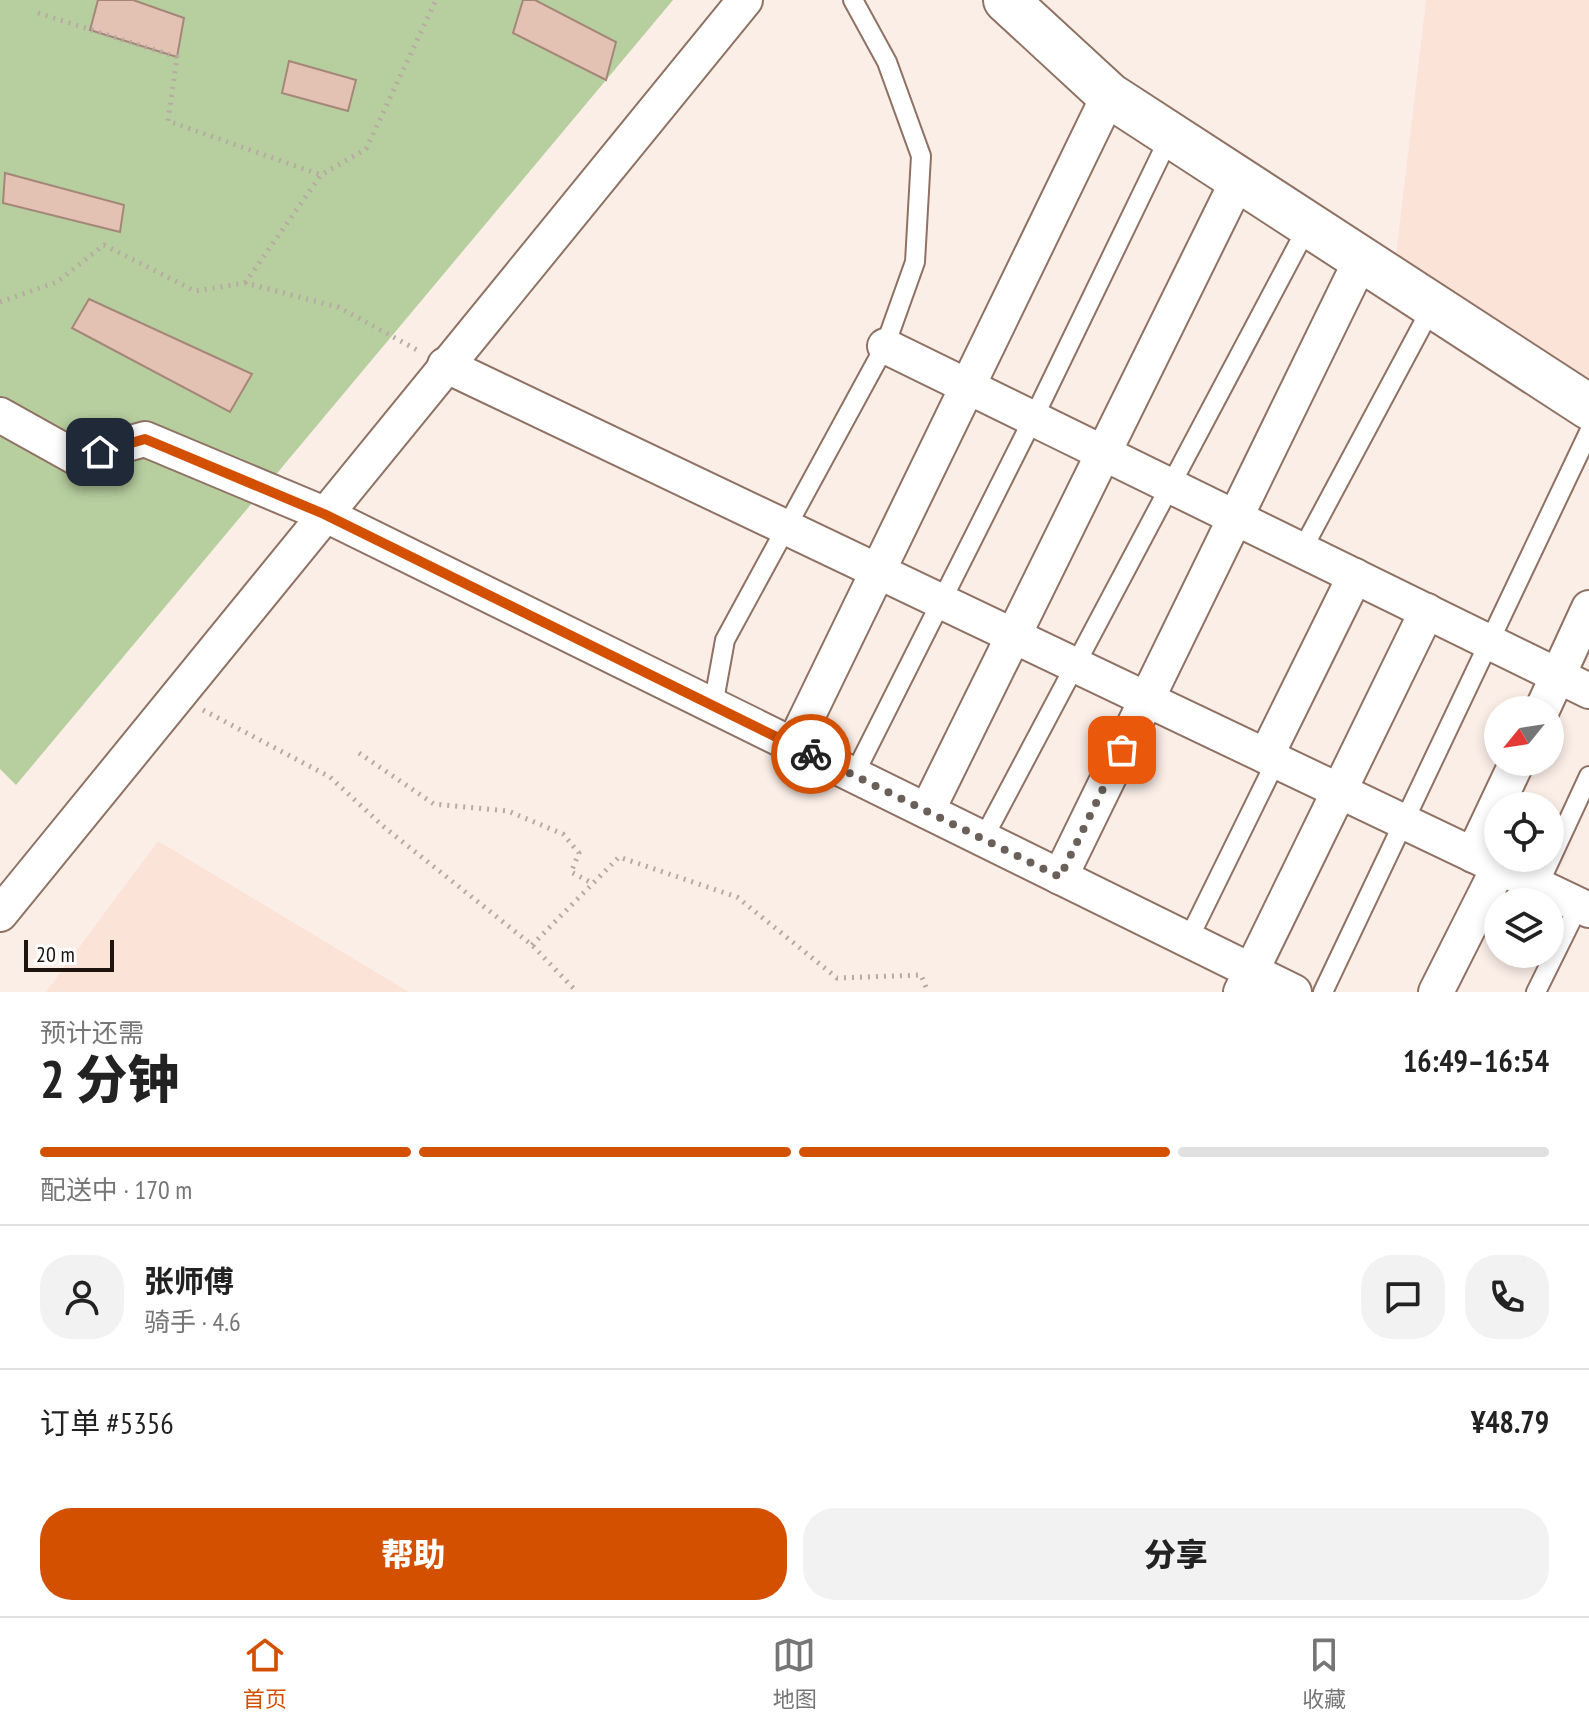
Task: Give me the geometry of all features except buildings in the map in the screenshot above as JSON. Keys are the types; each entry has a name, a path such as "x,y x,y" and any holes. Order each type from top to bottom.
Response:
{"street":[{"path":"0,914 745,0"},
{"path":"1006,0 1109,95 1589,407"},
{"path":"793,746 1109,95"},
{"path":"927,811 1238,180"},
{"path":"1060,877 1361,260"},
{"path":"885,346 1574,683"},
{"path":"445,365 1484,860"},
{"path":"0,415 77,458 145,439 324,514 1188,940 1246,981 1294,992"},
{"path":"1271,759 1355,576"},
{"path":"1559,696 1574,683 1589,608"},
{"path":"1246,981 1427,611"},
{"path":"1436,992 1484,866"},
{"path":"1509,872 1584,908"}],"lane":[{"path":"713,706 725,640 885,346 915,262 921,156 887,62 853,0"},
{"path":"854,775 1033,419 1170,135"},
{"path":"983,839 1308,226"},
{"path":"1302,550 1432,307"},
{"path":"1323,992 1589,432"},
{"path":"1188,940 1271,759"},
{"path":"1538,886 1589,776"},
{"path":"1536,992 1584,908"}],"path":[{"path":"245,283 321,175 366,149 436,0"},
{"path":"38,13 177,57 168,121 321,175"},
{"path":"0,302 57,282 104,245 195,291 245,283 338,307 445,365"},
{"path":"176,696 330,777 384,827 532,945 577,992"},
{"path":"359,753 434,804 508,811 563,834 579,853 571,872 593,884"},
{"path":"532,945 619,857 737,897 837,978 921,975 928,992"}],"shaded area":[{"path":"1426,0 1589,0 1589,383 1396,255"},
{"path":"158,841 409,992 46,992"}],"green space":[{"path":"0,0 673,0 16,785 0,769"}],"way so far":[{"path":"811,754 1060,877 1122,750"}],"route":[{"path":"100,452 145,439 324,514 811,754"}]}
